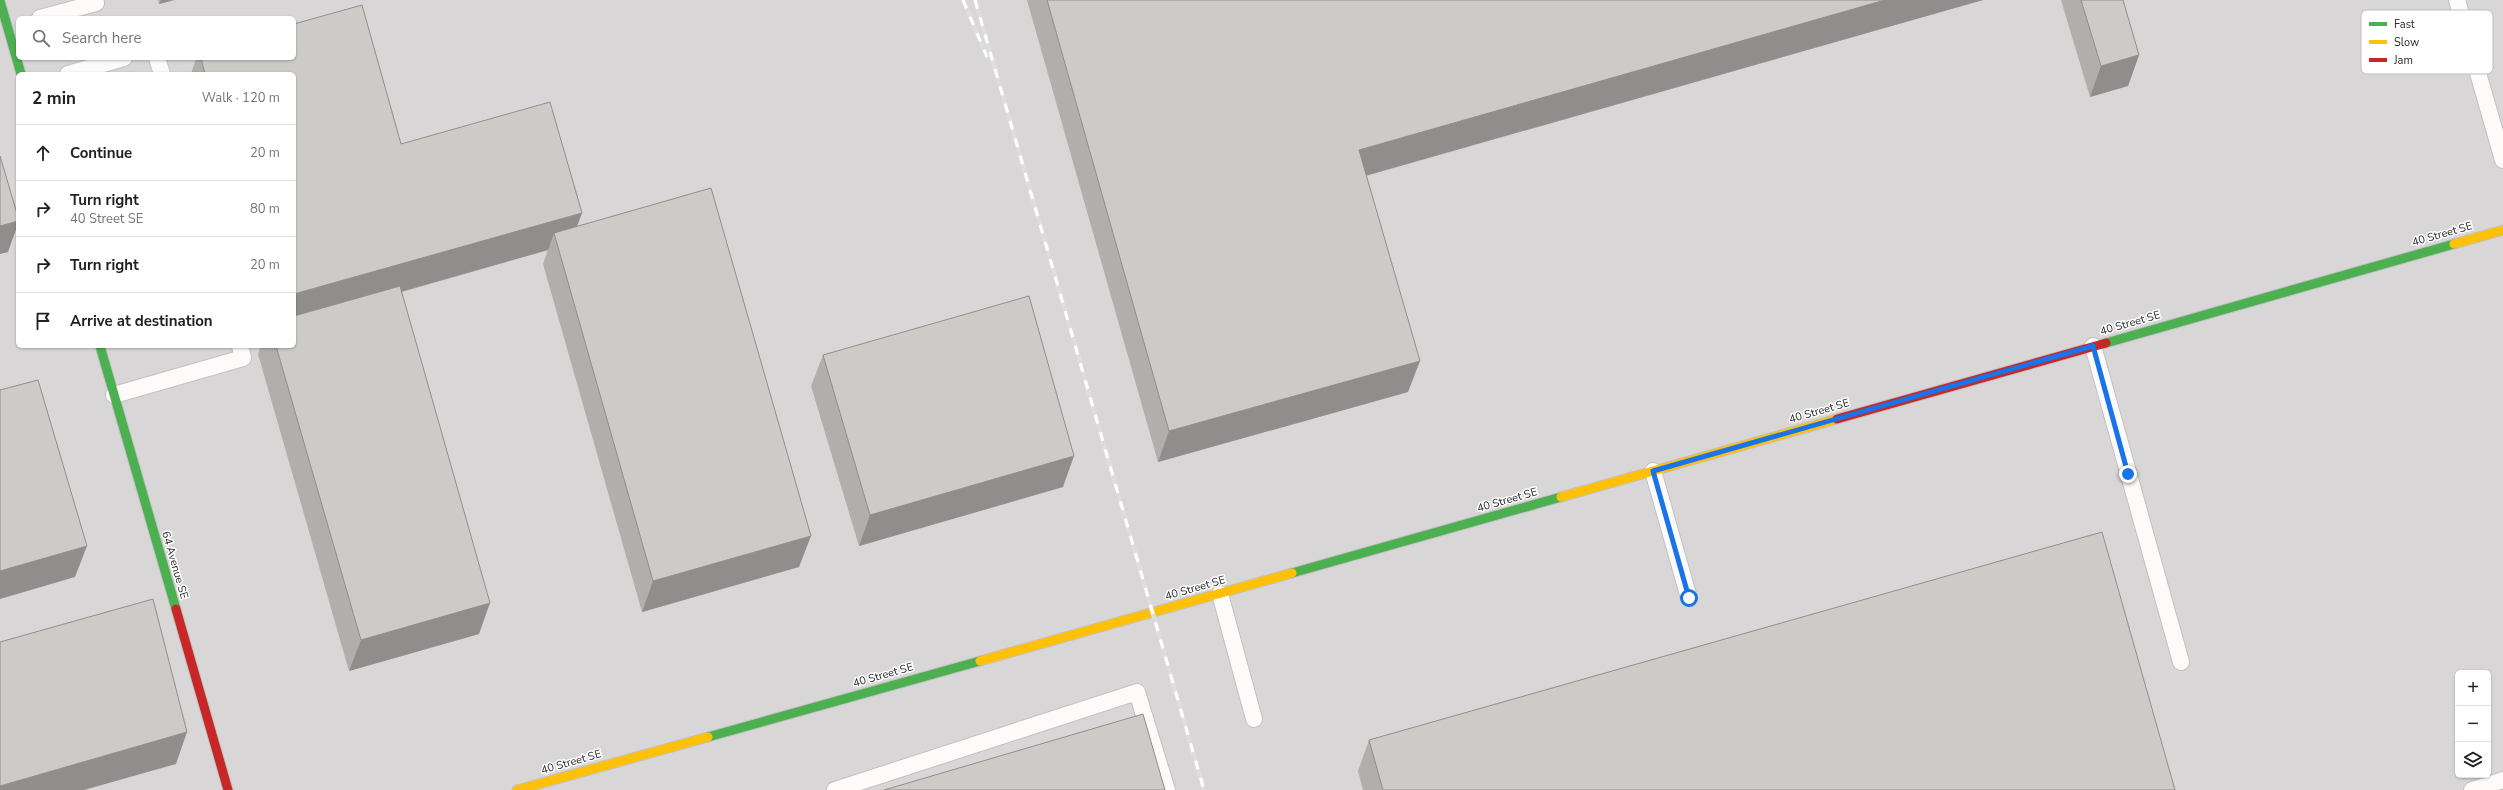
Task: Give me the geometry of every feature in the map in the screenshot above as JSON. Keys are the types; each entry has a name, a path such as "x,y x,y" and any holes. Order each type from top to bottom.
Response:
{"street":[{"path":"0,1 13,26 16,44"},
{"path":"19,60 21,72"},
{"name":"40 Street SE","path":"517,790 564,784 1220,594 2503,230"},
{"name":"64 Avenue SE","path":"101,348 228,790"}],"lane":[{"path":"47,16 96,3 95,0"},
{"path":"2457,0 2460,10"},
{"path":"75,72 117,60"},
{"path":"158,60 161,72"},
{"path":"2478,74 2503,160"},
{"path":"2093,346 2181,662"},
{"path":"114,395 243,358 240,348"},
{"path":"1653,471 1689,598"},
{"path":"1220,594 1254,719"},
{"path":"835,790 1137,692 1167,790"},
{"path":"2472,790 2503,780"}],"shaded area":[{"path":"0,0 2503,0 2503,790 0,790"}],"building":[{"path":"1047,0 1885,0 1359,150 1420,361 1169,431"},
{"path":"2081,0 2123,0 2139,55 2101,66"},
{"path":"362,5 401,144 550,102 582,213 296,293 296,72 204,72 202,60 296,60 296,23"},
{"path":"0,156 16,210 16,222 0,226"},
{"path":"711,188 811,536 653,581 554,233"},
{"path":"400,286 490,603 361,640 277,348 296,348 296,315"},
{"path":"1029,296 1074,456 870,515 823,355"},
{"path":"38,380 87,546 0,571 0,390"},
{"path":"2102,532 2175,790 1383,790 1369,740"},
{"path":"153,599 187,732 0,786 0,642"},
{"path":"1143,714 1165,790 884,790"}],"railway":[{"path":"963,0 987,57"},
{"path":"975,0 1204,790"}],"traffic: fast":[{"path":"0,1 16,57"},
{"path":"17,60 20,72"},
{"path":"2106,343 2454,244"},
{"path":"101,348 176,609"},
{"path":"1292,573 1561,497"},
{"path":"708,737 980,661"}],"traffic: slow":[{"path":"2454,244 2503,230"},
{"path":"1561,497 1837,419"},
{"path":"980,661 1292,573"},
{"path":"517,790 708,737"}],"traffic: jam":[{"path":"1837,419 2106,343"},
{"path":"176,609 228,790"}],"route":[{"path":"1689,598 1653,471 2093,346 2128,474"}]}
